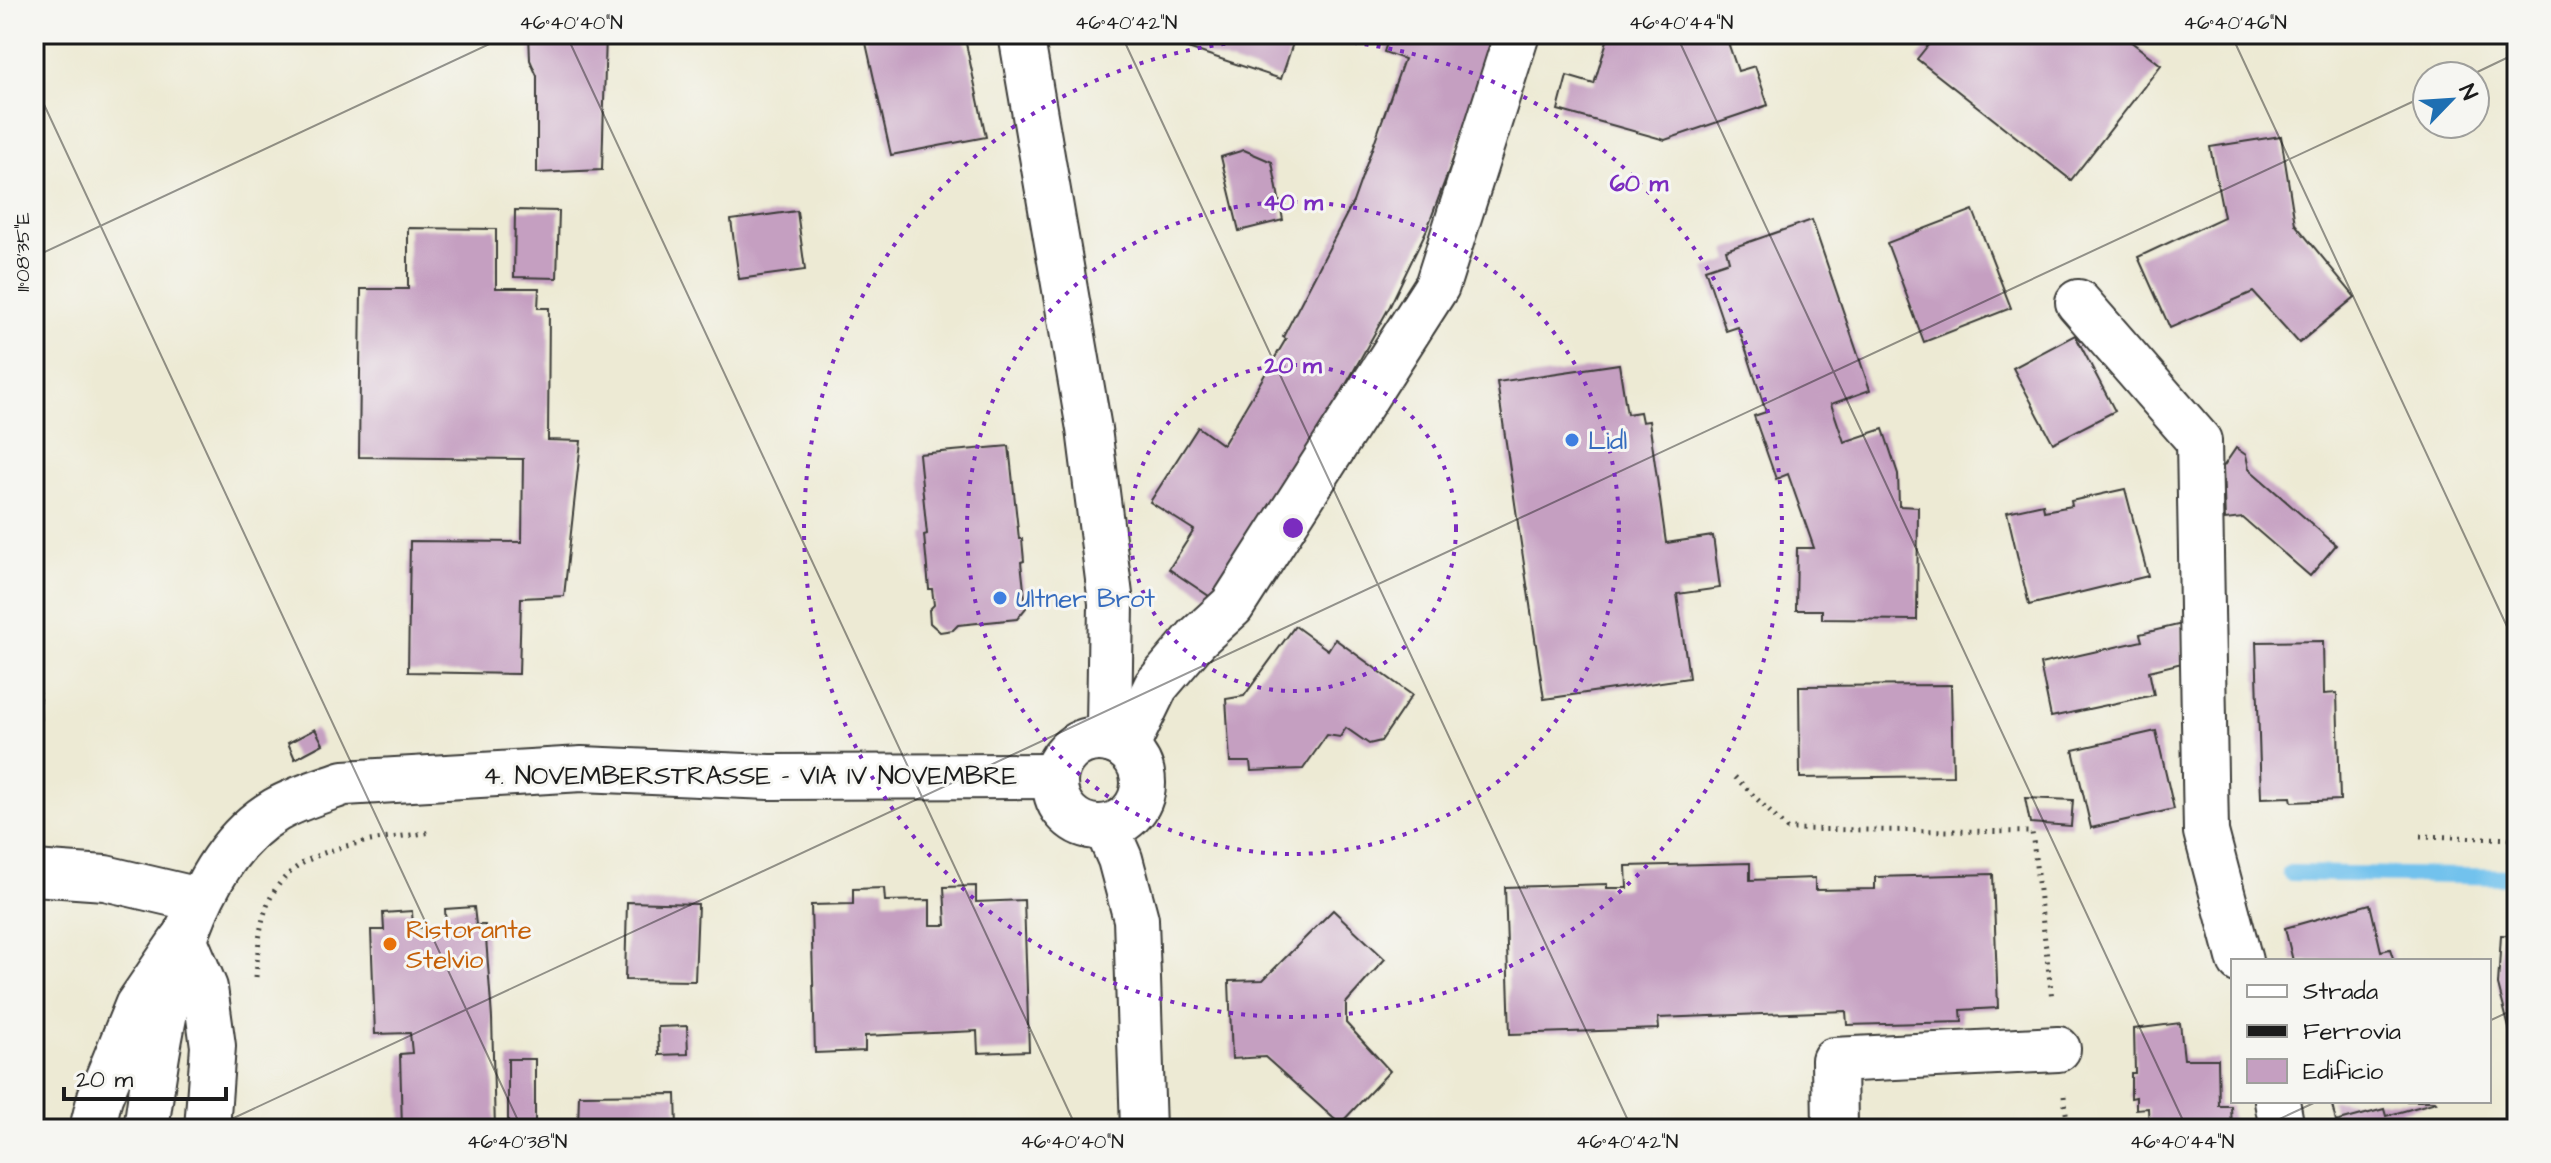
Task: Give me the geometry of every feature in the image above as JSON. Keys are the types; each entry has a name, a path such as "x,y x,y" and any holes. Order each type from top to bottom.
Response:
{"street":[{"path":"1021,34 1089,429 1111,603 1109,725 1119,745 1136,759 1142,775 1142,792 1135,808 1123,821 1106,827 1085,826 1068,815 1057,797 1055,776 1060,762 1069,751 1082,743 1096,739 1119,745"},
{"path":"1119,745 1156,686 1197,638 1232,606 1437,286 1517,34"},
{"path":"2078,302 2199,441 2206,832 2239,959"},
{"name":"4. NOVEMBERSTRASSE - VIA IV NOVEMBRE","path":"92,1129 100,1097 137,1006 237,843 274,811 310,794 344,783 582,769 769,777 1055,776"},
{"path":"1106,827 1120,859 1136,919 1143,1129"},
{"path":"34,873 105,878 192,919"},
{"path":"146,1129 158,1041 192,919"},
{"path":"192,919 213,1046 207,1129"},
{"path":"1835,1129 1834,1060 2058,1049"},
{"path":"2277,1103 2282,1129"}],"path":[{"path":"1735,777 1787,829 2032,832 2068,1129"},
{"path":"255,985 261,925 267,904 285,877 309,858 339,848 441,831"},
{"path":"2420,836 2517,839"}],"building":[{"path":"529,34 606,34 602,170 537,173 537,76 530,60"},
{"path":"864,34 964,34 986,137 891,155"},
{"path":"1188,34 1296,34 1281,79 1185,47"},
{"path":"1390,34 1506,34 1482,81 1427,229 1390,306 1302,463 1212,598 1169,569 1194,530 1150,502 1198,427 1223,445 1286,339 1283,337 1353,202 1404,59 1384,52"},
{"path":"1609,34 1725,34 1738,71 1755,66 1768,105 1665,140 1558,110 1567,76 1594,84"},
{"path":"1937,34 2121,34 2161,65 2071,180 1917,59"},
{"path":"2281,136 2295,224 2355,297 2299,343 2253,292 2170,328 2138,257 2224,217 2210,147"},
{"path":"1244,150 1272,162 1283,220 1239,231 1221,157"},
{"path":"515,210 559,211 557,278 514,277"},
{"path":"1973,210 2011,308 1924,342 1887,243"},
{"path":"797,211 805,270 739,279 731,220"},
{"path":"1812,220 1870,390 1831,404 1844,442 1883,429 1898,474 1899,506 1918,507 1917,620 1822,619 1822,610 1796,610 1797,548 1814,548 1788,474 1776,479 1754,416 1766,412 1747,353 1738,327 1726,331 1705,269 1729,261 1726,250"},
{"path":"408,228 496,229 496,288 539,288 538,308 549,308 548,440 581,441 564,596 521,598 519,674 408,672 410,541 522,542 523,459 359,457 361,289 408,289"},
{"path":"2075,335 2115,411 2053,443 2013,368"},
{"path":"1619,364 1627,414 1640,412 1642,422 1649,421 1666,543 1713,536 1720,588 1677,594 1689,678 1544,699 1497,382"},
{"path":"1009,446 1019,539 1022,539 1026,608 1017,619 958,625 953,630 940,632 930,623 929,610 934,605 932,589 929,589 919,454"},
{"path":"2236,448 2246,455 2249,469 2336,545 2310,576 2243,518 2225,520 2223,467"},
{"path":"2125,489 2148,576 2029,605 2007,512 2043,504 2044,511 2072,506 2071,501"},
{"path":"2182,624 2182,663 2149,671 2154,695 2051,717 2040,664 2142,641 2140,634"},
{"path":"1295,626 1328,650 1335,639 1412,695 1381,741 1369,744 1346,728 1340,737 1327,735 1303,769 1251,771 1250,762 1230,762 1226,699 1244,696"},
{"path":"2323,641 2324,694 2337,693 2340,800 2292,802 2291,797 2261,798 2256,642"},
{"path":"1951,685 1953,776 1800,778 1799,686"},
{"path":"315,729 323,744 295,759 288,743"},
{"path":"2156,731 2174,809 2091,828 2073,750"},
{"path":"2025,798 2073,800 2071,826 2030,823"},
{"path":"1750,863 1750,880 1815,878 1815,890 1875,889 1875,877 1993,874 1998,1008 1961,1010 1962,1022 1847,1025 1846,1011 1658,1018 1659,1029 1510,1034 1505,887 1607,884 1607,888 1627,888 1626,866"},
{"path":"976,886 976,902 1024,900 1029,1051 978,1053 977,1031 865,1036 865,1051 815,1053 811,905 853,904 853,889 884,888 885,901 930,900 930,925 946,925 944,887"},
{"path":"627,902 698,904 695,981 625,980"},
{"path":"2370,904 2381,951 2390,949 2393,959 2293,959 2285,928"},
{"path":"474,907 476,925 485,925 492,1018 495,1129 402,1129 400,1054 412,1053 410,1033 375,1034 371,930 384,930 383,913 412,911 413,928 446,927 445,909"},
{"path":"1333,910 1385,959 1346,1003 1346,1023 1390,1071 1340,1124 1265,1057 1232,1059 1229,981 1263,980"},
{"path":"2501,935 2517,936 2517,1032 2510,1032 2498,985"},
{"path":"2180,1023 2184,1059 2218,1059 2219,1106 2231,1106 2232,1129 2149,1129 2148,1108 2136,1109 2136,1097 2131,1098 2131,1073 2135,1073 2134,1029"},
{"path":"687,1026 688,1054 659,1055 658,1027"},
{"path":"508,1059 535,1059 535,1129 508,1129"},
{"path":"676,1094 677,1129 578,1128 579,1095"},
{"path":"2331,1103 2432,1103 2386,1116 2384,1109 2336,1122"}],"waterway":[{"path":"2290,873 2517,877"}],"railway":[{"path":"34,593 39,735 34,820"}],"place":[{"name":"Lidl","path":"1572,440"},
{"name":"Ultner Brot","path":"1000,598"},
{"name":"Ristorante Stelvio","path":"390,944"}]}
